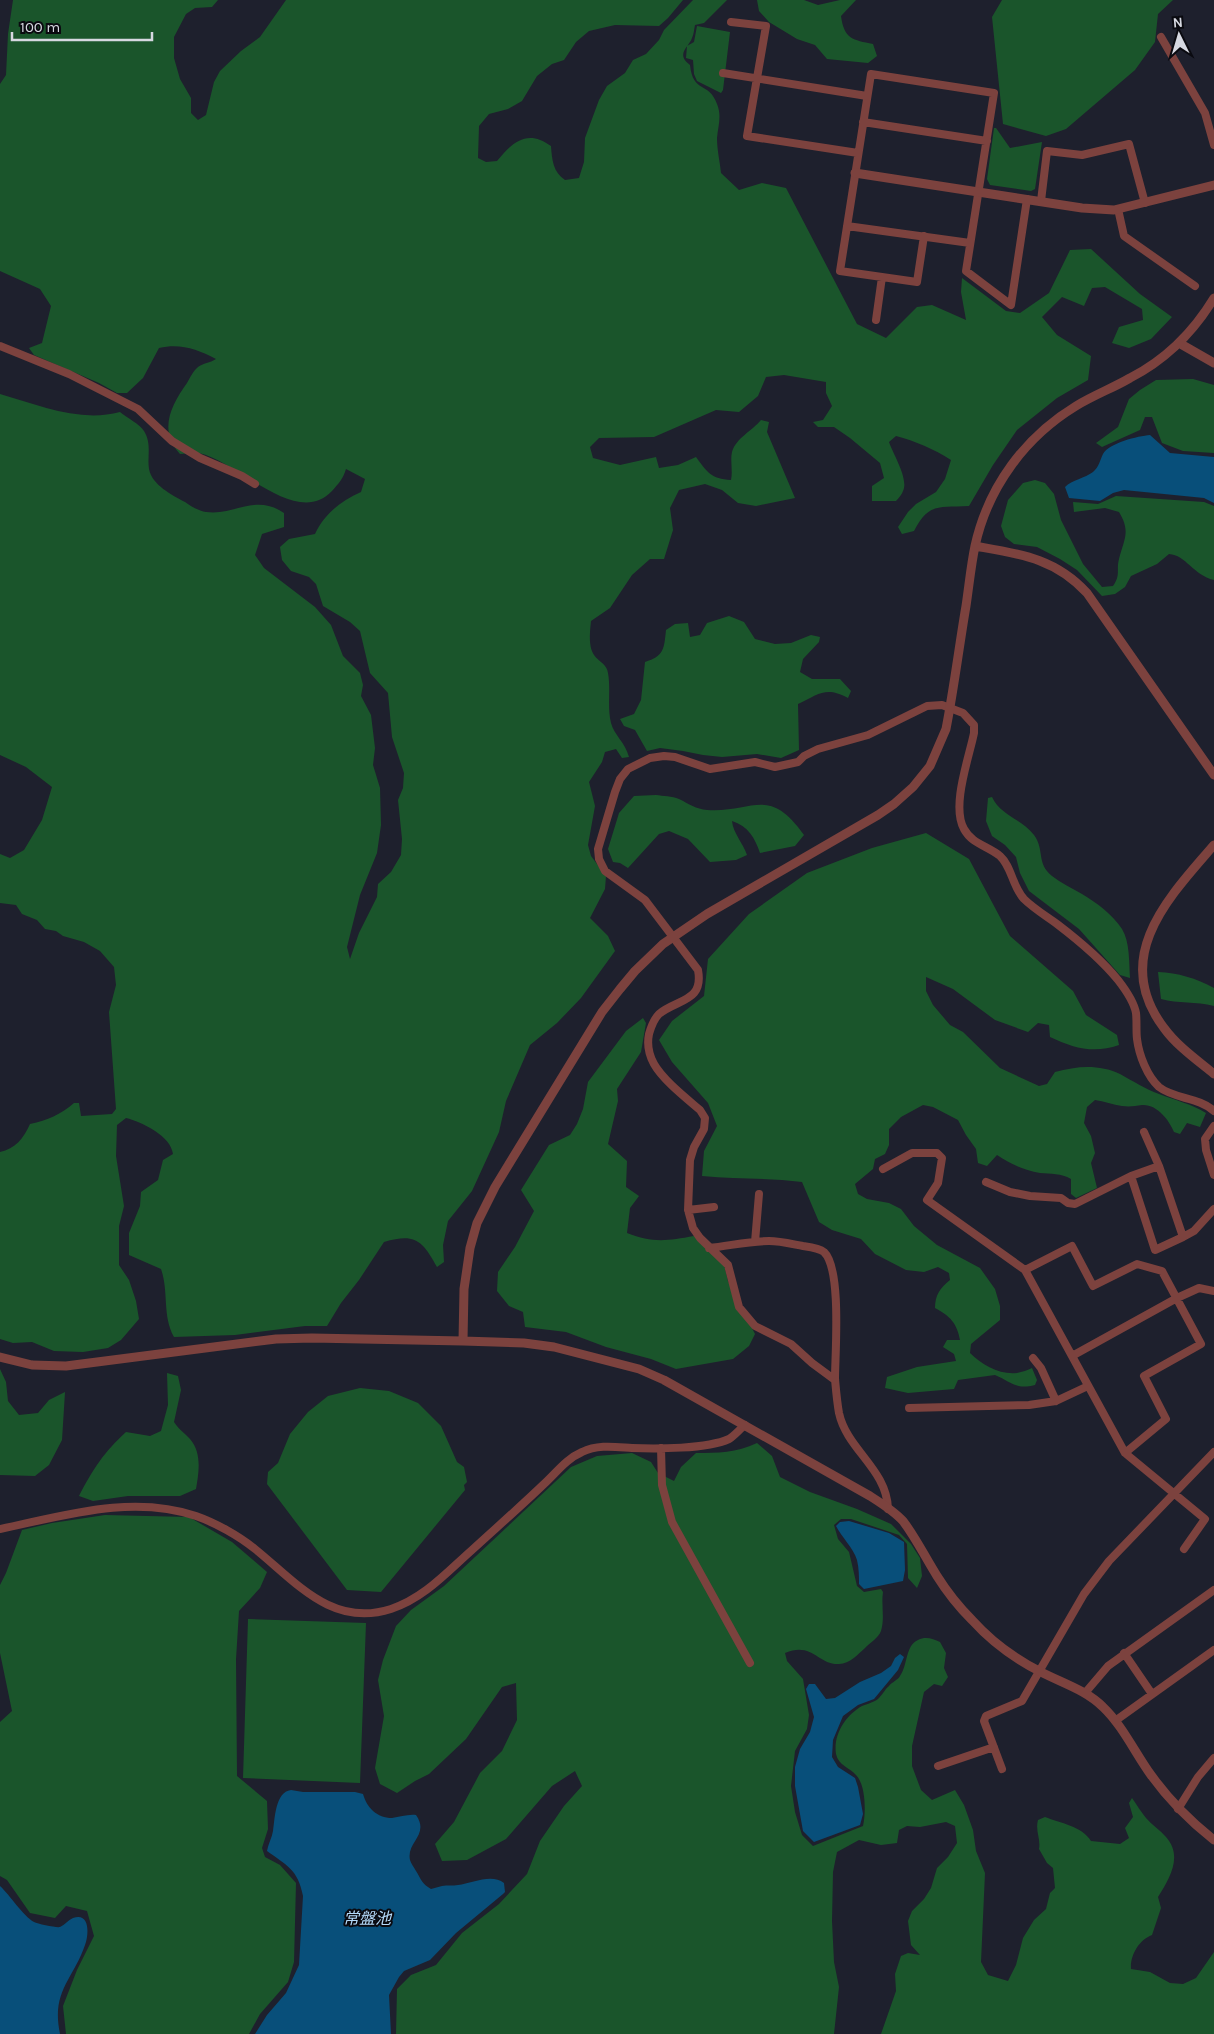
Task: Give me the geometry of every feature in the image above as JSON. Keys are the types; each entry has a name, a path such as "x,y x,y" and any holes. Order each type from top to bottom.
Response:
{"street":[{"path":"731,22 766,26 747,136 858,153"},
{"path":"1161,36 1205,114 1214,145"},
{"path":"723,74 867,96"},
{"path":"924,236 917,282 840,271 871,74 994,93 966,271 1011,305 1027,199"},
{"path":"863,122 987,141"},
{"path":"1040,201 1047,151 1082,155 1129,144 1145,203"},
{"path":"855,173 1082,208 1118,209 1214,185"},
{"path":"1118,209 1124,236 1195,286"},
{"path":"847,226 970,243"},
{"path":"876,320 882,277"},
{"path":"463,1341 464,1289 470,1248 477,1223 495,1187 602,1012 650,956 688,926 878,815 905,795 921,778 935,755 946,729 975,546 987,507 994,492 1010,467 1034,439 1076,406 1132,378 1154,363 1179,343 1214,298"},
{"path":"1179,343 1214,364"},
{"path":"0,346 69,374 138,409 172,441 200,458 242,476 255,484"},
{"path":"975,546 1013,552 1042,560 1066,573 1078,583 1087,592 1214,774"},
{"path":"835,1380 791,1344 755,1326 739,1307 728,1266 709,1248 693,1228 688,1210 690,1160 694,1147 704,1129 705,1118 700,1110 654,1064 649,1052 648,1040 658,1015 684,1002 697,989 700,979 698,970 645,900 605,871 600,859 598,849 615,792 620,779 628,769 650,758 664,756 675,757 710,769 755,762 775,767 798,762 804,756 818,749 868,735 927,706 942,705 963,713 974,725 960,802 960,817 964,830 974,841 1000,856 1008,866 1015,886 1024,898 1073,936 1118,980 1131,999 1136,1012 1137,1040 1141,1057 1150,1075 1159,1087 1196,1101 1214,1111"},
{"path":"1214,845 1173,892 1158,916 1148,937 1143,968 1146,995 1156,1017 1173,1039 1214,1074"},
{"path":"1214,1126 1205,1139 1206,1150 1214,1175"},
{"path":"1144,1132 1183,1237"},
{"path":"883,1169 912,1153 937,1153 942,1158 938,1183 927,1200 1025,1270 1125,1453 1205,1519 1184,1549"},
{"path":"986,1182 1010,1192 1030,1196 1061,1198 1068,1203 1075,1204 1131,1176 1158,1166"},
{"path":"1131,1176 1155,1250 1194,1231 1214,1209"},
{"path":"755,1242 759,1194"},
{"path":"688,1210 714,1207"},
{"path":"709,1248 770,1241 813,1247 824,1252 829,1259 832,1270 838,1334 835,1380 839,1414 846,1432 881,1480 888,1499 888,1509"},
{"path":"1025,1270 1072,1246 1093,1286 1136,1264 1162,1271 1177,1298 1202,1344 1144,1376 1166,1419 1125,1453"},
{"path":"1072,1356 1177,1298 1199,1288 1214,1291"},
{"path":"0,1357 32,1365 57,1366 276,1339 463,1341 524,1343 554,1347 639,1369 664,1380 745,1425 870,1496 888,1509 906,1526 941,1582 972,1621 1000,1647 1039,1671 1085,1693 1103,1707 1115,1721 1152,1776 1178,1808 1214,1840"},
{"path":"1032,1358 1041,1368 1056,1401"},
{"path":"909,1408 1029,1404 1056,1401 1088,1386"},
{"path":"0,1528 99,1508 161,1507 197,1516 231,1534 254,1548 295,1585 326,1604 349,1613 374,1613 406,1603 420,1596 546,1482 567,1460 584,1451 598,1447 615,1446 661,1448 701,1445 730,1439 745,1425"},
{"path":"661,1448 662,1485 672,1522 750,1662"},
{"path":"1002,1769 984,1721 986,1716 1022,1701 1084,1594 1109,1561 1214,1452"},
{"path":"1085,1693 1108,1666 1124,1653 1214,1590"},
{"path":"1115,1721 1214,1650"},
{"path":"1124,1653 1152,1694"},
{"path":"938,1766 994,1747"},
{"path":"1178,1808 1198,1777 1214,1758"}],"green space":[{"path":"13,0 218,0 212,7 195,8 186,14 174,37 174,58 180,79 191,98 191,113 198,120 206,115 214,82 220,71 241,51 260,37 286,0 683,0 659,26 615,25 589,31 576,42 564,60 552,64 537,76 522,101 508,109 489,114 479,126 478,158 486,162 497,161 515,143 528,138 535,138 551,146 556,169 565,180 579,178 584,162 585,138 599,100 607,86 625,73 633,60 646,54 659,40 664,30 693,0 727,0 704,23 695,25 693,36 683,54 690,65 694,80 710,92 718,108 717,142 721,173 739,190 762,183 786,188 857,324 886,338 917,307 932,305 966,320 961,292 962,278 1006,311 1020,313 1049,293 1070,250 1091,249 1140,294 1172,317 1151,339 1129,348 1112,343 1119,327 1143,320 1142,309 1105,287 1092,288 1084,306 1062,297 1042,317 1057,335 1091,356 1088,380 1057,398 1017,430 993,465 969,506 936,508 925,515 914,531 902,534 898,527 916,504 936,492 945,479 951,460 938,452 896,436 889,442 904,480 903,491 896,501 872,501 872,486 884,478 880,463 834,427 818,427 813,422 823,420 832,406 826,393 826,382 784,375 766,377 758,396 739,412 716,410 654,437 599,438 590,447 593,458 620,465 656,457 659,468 678,465 696,457 710,474 731,480 731,455 734,447 761,420 769,422 767,432 795,498 756,506 738,503 722,490 705,484 679,490 670,508 673,530 664,559 650,559 632,575 610,608 591,621 590,638 592,651 606,667 608,673 611,723 629,757 622,758 616,749 605,752 602,762 589,782 595,806 588,845 591,856 606,876 605,889 590,918 608,936 615,951 581,998 557,1023 530,1045 506,1101 499,1132 472,1191 448,1221 443,1245 444,1262 437,1267 427,1250 416,1241 410,1239 403,1238 384,1242 327,1326 305,1326 235,1335 174,1337 168,1320 165,1286 161,1269 129,1255 129,1233 140,1206 141,1192 158,1180 163,1160 173,1154 167,1141 155,1131 126,1118 117,1125 116,1156 124,1206 119,1226 119,1265 129,1280 136,1301 139,1319 121,1340 108,1348 83,1352 54,1351 32,1342 13,1343 0,1339 0,1152 5,1151 18,1142 30,1124 54,1116 74,1103 79,1103 81,1116 112,1114 116,1109 109,1012 116,985 114,967 100,951 84,942 63,936 56,931 45,929 37,920 22,914 16,905 0,903 0,854 10,858 24,850 42,820 52,787 26,767 0,755 0,394 75,414 105,415 120,412 144,431 149,445 149,469 154,480 169,493 192,507 206,512 216,512 245,506 264,505 274,507 284,513 284,527 262,534 255,555 264,568 315,607 331,625 343,656 360,673 363,685 361,696 371,715 375,748 373,765 380,788 381,825 377,853 360,895 347,947 350,959 359,933 377,897 378,884 391,872 401,855 402,839 398,800 403,788 404,773 392,737 388,693 370,673 360,631 350,622 323,606 316,584 309,577 291,571 282,560 280,547 289,539 315,534 334,508 361,492 365,479 346,469 339,483 332,491 318,501 302,502 284,498 214,458 199,453 180,454 173,445 170,436 169,418 176,400 195,370 216,359 202,352 174,346 159,348 143,378 127,393 117,393 99,383 34,355 29,348 42,343 51,306 40,289 0,271 0,84 6,75 8,34"},
{"path":"757,0 804,0 818,5 840,0 856,0 841,16 844,30 855,39 873,44 877,56 868,63 827,59 815,45 797,39 769,22 759,11"},
{"path":"1002,0 1173,0 1158,14 1155,42 1135,70 1066,129 1046,136 1003,124 992,17"},
{"path":"697,26 730,32 723,90 721,93 697,81 694,74 693,60 686,58 687,46 694,42"},
{"path":"994,128 996,128 1010,148 1042,142 1035,189 1031,191 990,185 987,179"},
{"path":"1193,379 1214,385 1214,453 1183,451 1162,443 1152,417 1145,417 1140,430 1102,447 1096,443 1118,427 1129,399 1140,390 1156,380"},
{"path":"1035,480 1045,483 1054,494 1061,520 1083,564 1102,587 1113,586 1118,576 1118,563 1126,530 1123,519 1119,512 1105,508 1074,512 1073,502 1098,504 1116,496 1204,502 1214,506 1214,580 1200,574 1175,555 1169,554 1157,564 1131,576 1125,587 1115,594 1102,596 1077,570 1060,559 1037,547 1014,544 1005,537 1001,526 1008,500 1023,483"},
{"path":"729,616 744,622 755,639 775,644 791,643 811,635 820,637 819,642 803,659 800,672 812,679 840,679 851,691 848,698 834,692 828,692 798,704 799,750 781,758 757,754 722,757 660,748 647,751 635,730 624,726 620,719 634,714 641,700 645,662 656,657 662,651 666,630 675,624 688,623 690,637 700,635 707,623"},
{"path":"656,795 676,798 707,810 723,810 760,805 770,806 780,810 804,835 795,846 760,853 756,842 747,829 732,821 734,830 747,855 736,860 710,862 688,839 669,831 659,834 628,868 620,863 613,862 608,849 619,813 634,796"},
{"path":"992,797 1001,809 1024,825 1034,835 1047,871 1059,881 1099,905 1122,929 1129,953 1130,978 1120,975 1079,929 1029,891 1020,873 1016,857 1005,845 992,836 986,821 988,798"},
{"path":"926,833 969,859 1010,936 1073,991 1086,1015 1117,1035 1119,1045 1101,1049 1075,1047 1050,1037 1049,1025 1038,1023 1028,1032 995,1020 953,989 926,977 926,991 933,1005 950,1025 963,1032 1000,1068 1039,1086 1047,1084 1055,1072 1071,1068 1096,1067 1120,1074 1154,1092 1206,1113 1200,1127 1187,1123 1180,1134 1174,1132 1166,1118 1153,1107 1147,1105 1122,1106 1095,1100 1087,1107 1084,1123 1091,1136 1095,1153 1091,1163 1097,1188 1076,1198 1071,1194 1071,1179 1063,1176 1028,1170 1012,1164 997,1155 987,1166 978,1163 976,1149 958,1120 933,1107 923,1105 901,1117 889,1129 889,1145 885,1154 875,1159 873,1169 855,1184 858,1194 867,1199 889,1203 901,1209 914,1226 937,1245 980,1268 995,1289 1000,1306 1000,1320 971,1344 970,1353 998,1371 1017,1373 1032,1368 1037,1380 1035,1385 1018,1386 995,1375 958,1380 954,1389 908,1393 885,1388 887,1377 917,1367 956,1361 954,1354 943,1347 947,1340 960,1340 957,1329 949,1317 935,1308 939,1292 950,1280 949,1273 938,1267 924,1272 906,1270 875,1254 861,1239 832,1230 819,1222 802,1182 702,1176 704,1151 717,1126 708,1103 672,1062 659,1040 672,1021 704,996 708,959 749,914 807,873 872,848"},
{"path":"1158,972 1187,977 1214,988 1214,1006 1161,999"},
{"path":"643,1018 646,1023 641,1052 617,1089 618,1101 608,1144 627,1161 626,1187 639,1196 630,1208 627,1233 652,1240 694,1236 724,1264 728,1281 755,1334 749,1346 733,1359 676,1369 651,1359 606,1347 566,1332 525,1327 523,1312 509,1306 497,1291 498,1272 515,1247 534,1211 521,1190 549,1145 570,1135 583,1109 588,1082 626,1031"},
{"path":"0,1369 6,1382 8,1401 19,1415 38,1413 49,1400 65,1392 62,1440 49,1465 35,1476 0,1475"},
{"path":"167,1373 178,1376 181,1390 174,1422 194,1444 198,1456 199,1469 196,1489 180,1496 128,1496 93,1501 79,1496 100,1461 126,1432 150,1436 161,1431 168,1405"},
{"path":"360,1388 389,1391 418,1403 441,1426 457,1462 464,1467 467,1482 464,1485 465,1490 381,1592 347,1590 267,1484 268,1472 278,1463 290,1434 308,1412 328,1396"},
{"path":"757,1443 772,1456 780,1477 810,1492 891,1524 911,1544 920,1558 922,1576 917,1588 908,1578 907,1544 899,1535 851,1519 841,1519 834,1525 838,1539 849,1552 857,1586 864,1592 881,1589 883,1592 883,1621 881,1631 876,1638 854,1658 843,1664 826,1661 808,1651 794,1650 785,1653 787,1661 803,1679 809,1715 807,1729 795,1751 791,1786 795,1812 802,1835 813,1846 863,1826 865,1807 862,1785 856,1775 837,1758 836,1747 839,1732 851,1714 877,1699 899,1677 903,1672 909,1651 914,1643 927,1638 940,1642 946,1653 944,1668 948,1677 942,1686 934,1684 924,1692 912,1746 912,1766 921,1790 932,1800 955,1790 964,1805 973,1830 976,1851 985,1873 981,1962 988,1975 1008,1981 1016,1965 1023,1938 1034,1920 1046,1909 1050,1893 1055,1888 1053,1868 1047,1863 1039,1849 1038,1820 1045,1817 1076,1828 1091,1841 1120,1844 1129,1838 1125,1828 1133,1817 1129,1803 1132,1798 1146,1818 1164,1834 1171,1844 1174,1859 1170,1875 1158,1897 1161,1908 1152,1935 1139,1944 1132,1958 1131,1969 1150,1972 1170,1983 1183,1984 1196,1978 1214,1952 1214,2034 881,2034 896,1991 895,1974 901,1956 908,1953 920,1955 911,1945 908,1921 912,1911 924,1899 931,1888 937,1868 948,1857 957,1843 955,1826 946,1822 920,1827 907,1826 899,1830 897,1843 881,1845 859,1840 837,1852 833,1872 832,1921 834,1962 839,1987 834,2034 396,2034 397,1989 411,1975 436,1965 462,1933 499,1904 527,1874 540,1841 564,1806 582,1786 575,1771 552,1786 506,1839 467,1860 442,1861 435,1844 454,1822 480,1773 502,1751 517,1720 516,1683 502,1687 466,1739 429,1774 397,1793 380,1784 375,1768 384,1716 378,1680 383,1660 396,1626 411,1610 444,1586 571,1467 597,1456 632,1453 651,1462 658,1473 674,1481 681,1467 696,1453 734,1451"},
{"path":"105,1515 189,1517 232,1542 267,1572 260,1588 239,1611 236,1659 237,1776 267,1801 268,1829 262,1848 265,1857 280,1865 296,1883 294,1962 288,1982 260,2014 249,2034 66,2034 63,2006 77,1970 94,1936 87,1911 66,1906 55,1918 30,1913 7,1880 0,1876 0,1722 12,1711 0,1653 0,1585 22,1530 52,1523"},
{"path":"248,1619 366,1623 360,1783 243,1778"}],"water":[{"path":"1150,435 1170,453 1214,457 1214,503 1204,498 1124,490 1113,493 1100,501 1069,498 1065,487 1093,472 1106,450 1124,441"},
{"path":"849,1521 889,1533 904,1542 905,1570 903,1581 864,1589 859,1584 857,1560 836,1526 840,1522"},
{"path":"900,1654 904,1657 898,1670 874,1699 858,1705 843,1716 833,1740 832,1757 838,1767 855,1778 858,1787 863,1814 860,1825 814,1842 803,1831 795,1786 795,1767 800,1749 810,1732 814,1717 806,1689 809,1684 815,1684 826,1699 835,1698 860,1682 881,1673 891,1666 895,1658"},
{"name":"常盤池","path":"291,1790 303,1792 355,1792 363,1794 367,1804 373,1811 387,1818 416,1815 420,1822 420,1828 411,1848 410,1860 422,1881 431,1889 488,1879 499,1880 504,1883 505,1892 456,1933 430,1960 404,1971 399,1977 389,1995 391,2034 255,2034 267,2015 286,1993 299,1965 303,1896 301,1887 290,1869 267,1851 279,1801 286,1792"},
{"path":"0,1886 25,1915 34,1922 58,1927 73,1918 79,1917 83,1918 87,1925 85,1945 65,1986 58,2007 60,2034 0,2034"}]}
